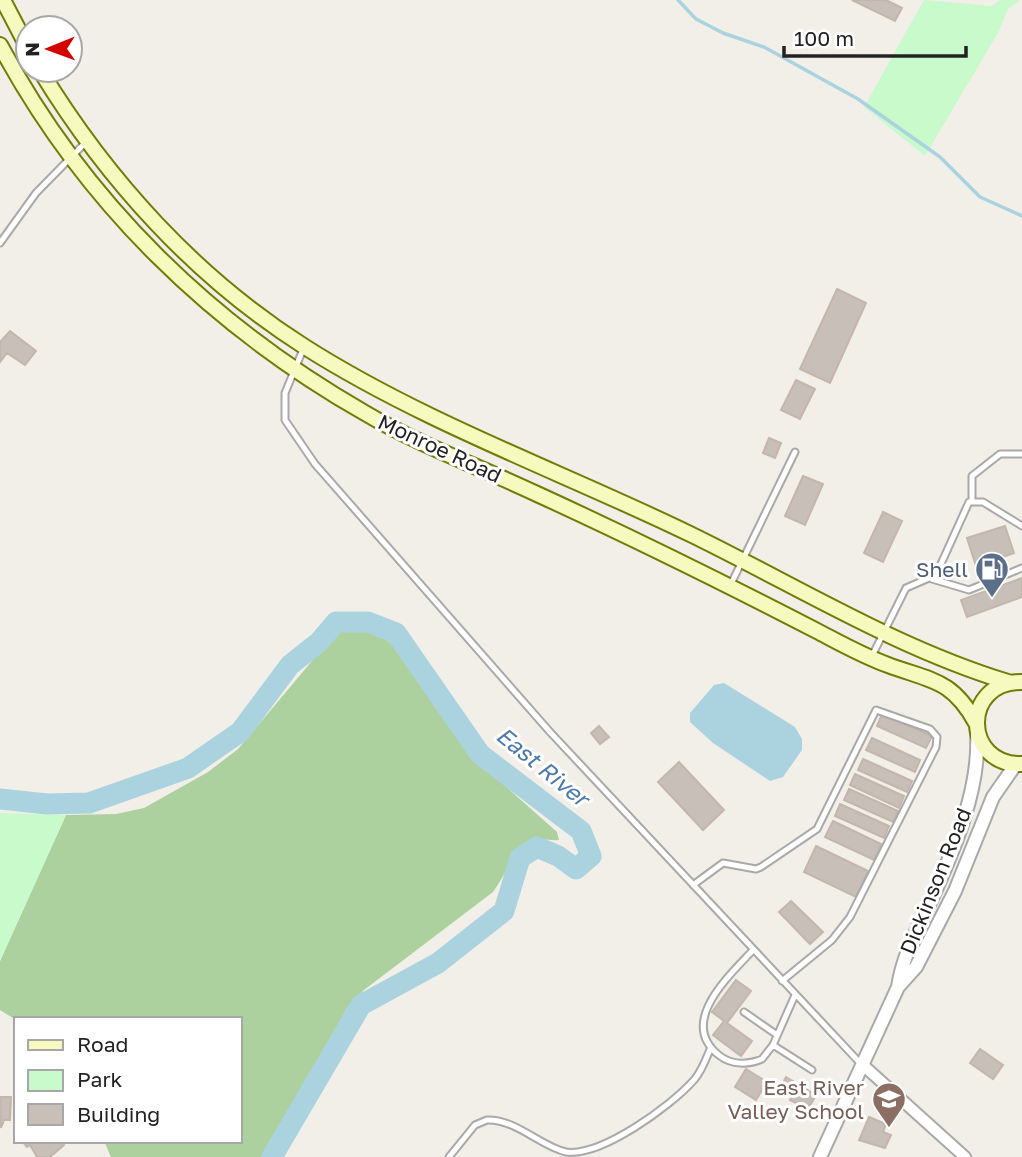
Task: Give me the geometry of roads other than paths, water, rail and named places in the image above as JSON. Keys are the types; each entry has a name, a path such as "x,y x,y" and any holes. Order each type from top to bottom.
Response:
{"main road":[{"path":"3,0 14,21"},
{"name":"Monroe Road","path":"0,45 69,158 121,219 184,283 294,369 368,415 730,586 871,658 929,677 951,689 962,699 991,755 1019,764"},
{"name":"Monroe Road","path":"49,84 86,142 138,204 200,266 304,347 384,393 742,560 885,634 962,669 1018,681"},
{"path":"977,728 977,712 989,693 1018,681"}],"street":[{"name":"Dickinson Road","path":"820,1157 898,987 902,960 934,893 963,817 977,760 977,728"},
{"name":"Dickinson Road","path":"898,987 916,967 959,883 993,797 1019,764"},
{"path":"864,1066 965,1157"}],"lane":[{"path":"0,243 36,193 86,142"},
{"path":"304,347 285,393 285,420 314,464 468,642 864,1066"},
{"path":"730,586 795,452"},
{"path":"932,579 972,501 972,476 1000,454 1022,454"},
{"path":"972,501 983,502 1022,526"},
{"path":"871,658 906,588 932,579 969,590 1022,568"},
{"path":"693,885 723,863 757,869 817,829 876,710 930,729 937,737 936,747 850,917 832,940 782,981"},
{"path":"753,950 708,1004 703,1030 712,1047 728,1061 746,1063 762,1059 773,1045 795,995"},
{"path":"744,1012 777,1035"},
{"path":"773,1045 812,1070"},
{"path":"449,1157 475,1125 492,1119 570,1153 596,1149 642,1123 680,1094 700,1071 712,1047"}],"water":[{"path":"724,683 795,727 802,739 802,750 783,777 770,781 713,743 690,722 690,713 714,685"}],"waterway":[{"path":"678,0 696,19 723,33 764,47 858,99 940,157 980,197 1022,216"},
{"name":"East River","path":"0,799 47,804 89,803 188,768 240,732 290,665 319,642 336,622 368,622 396,633 480,754 581,831 591,856 576,869 558,856 537,847 520,858 504,911 438,963 361,1005 272,1157"}],"place":[{"name":"Shell","path":"992,599"},
{"name":"East River Valley School","path":"889,1129"}]}
